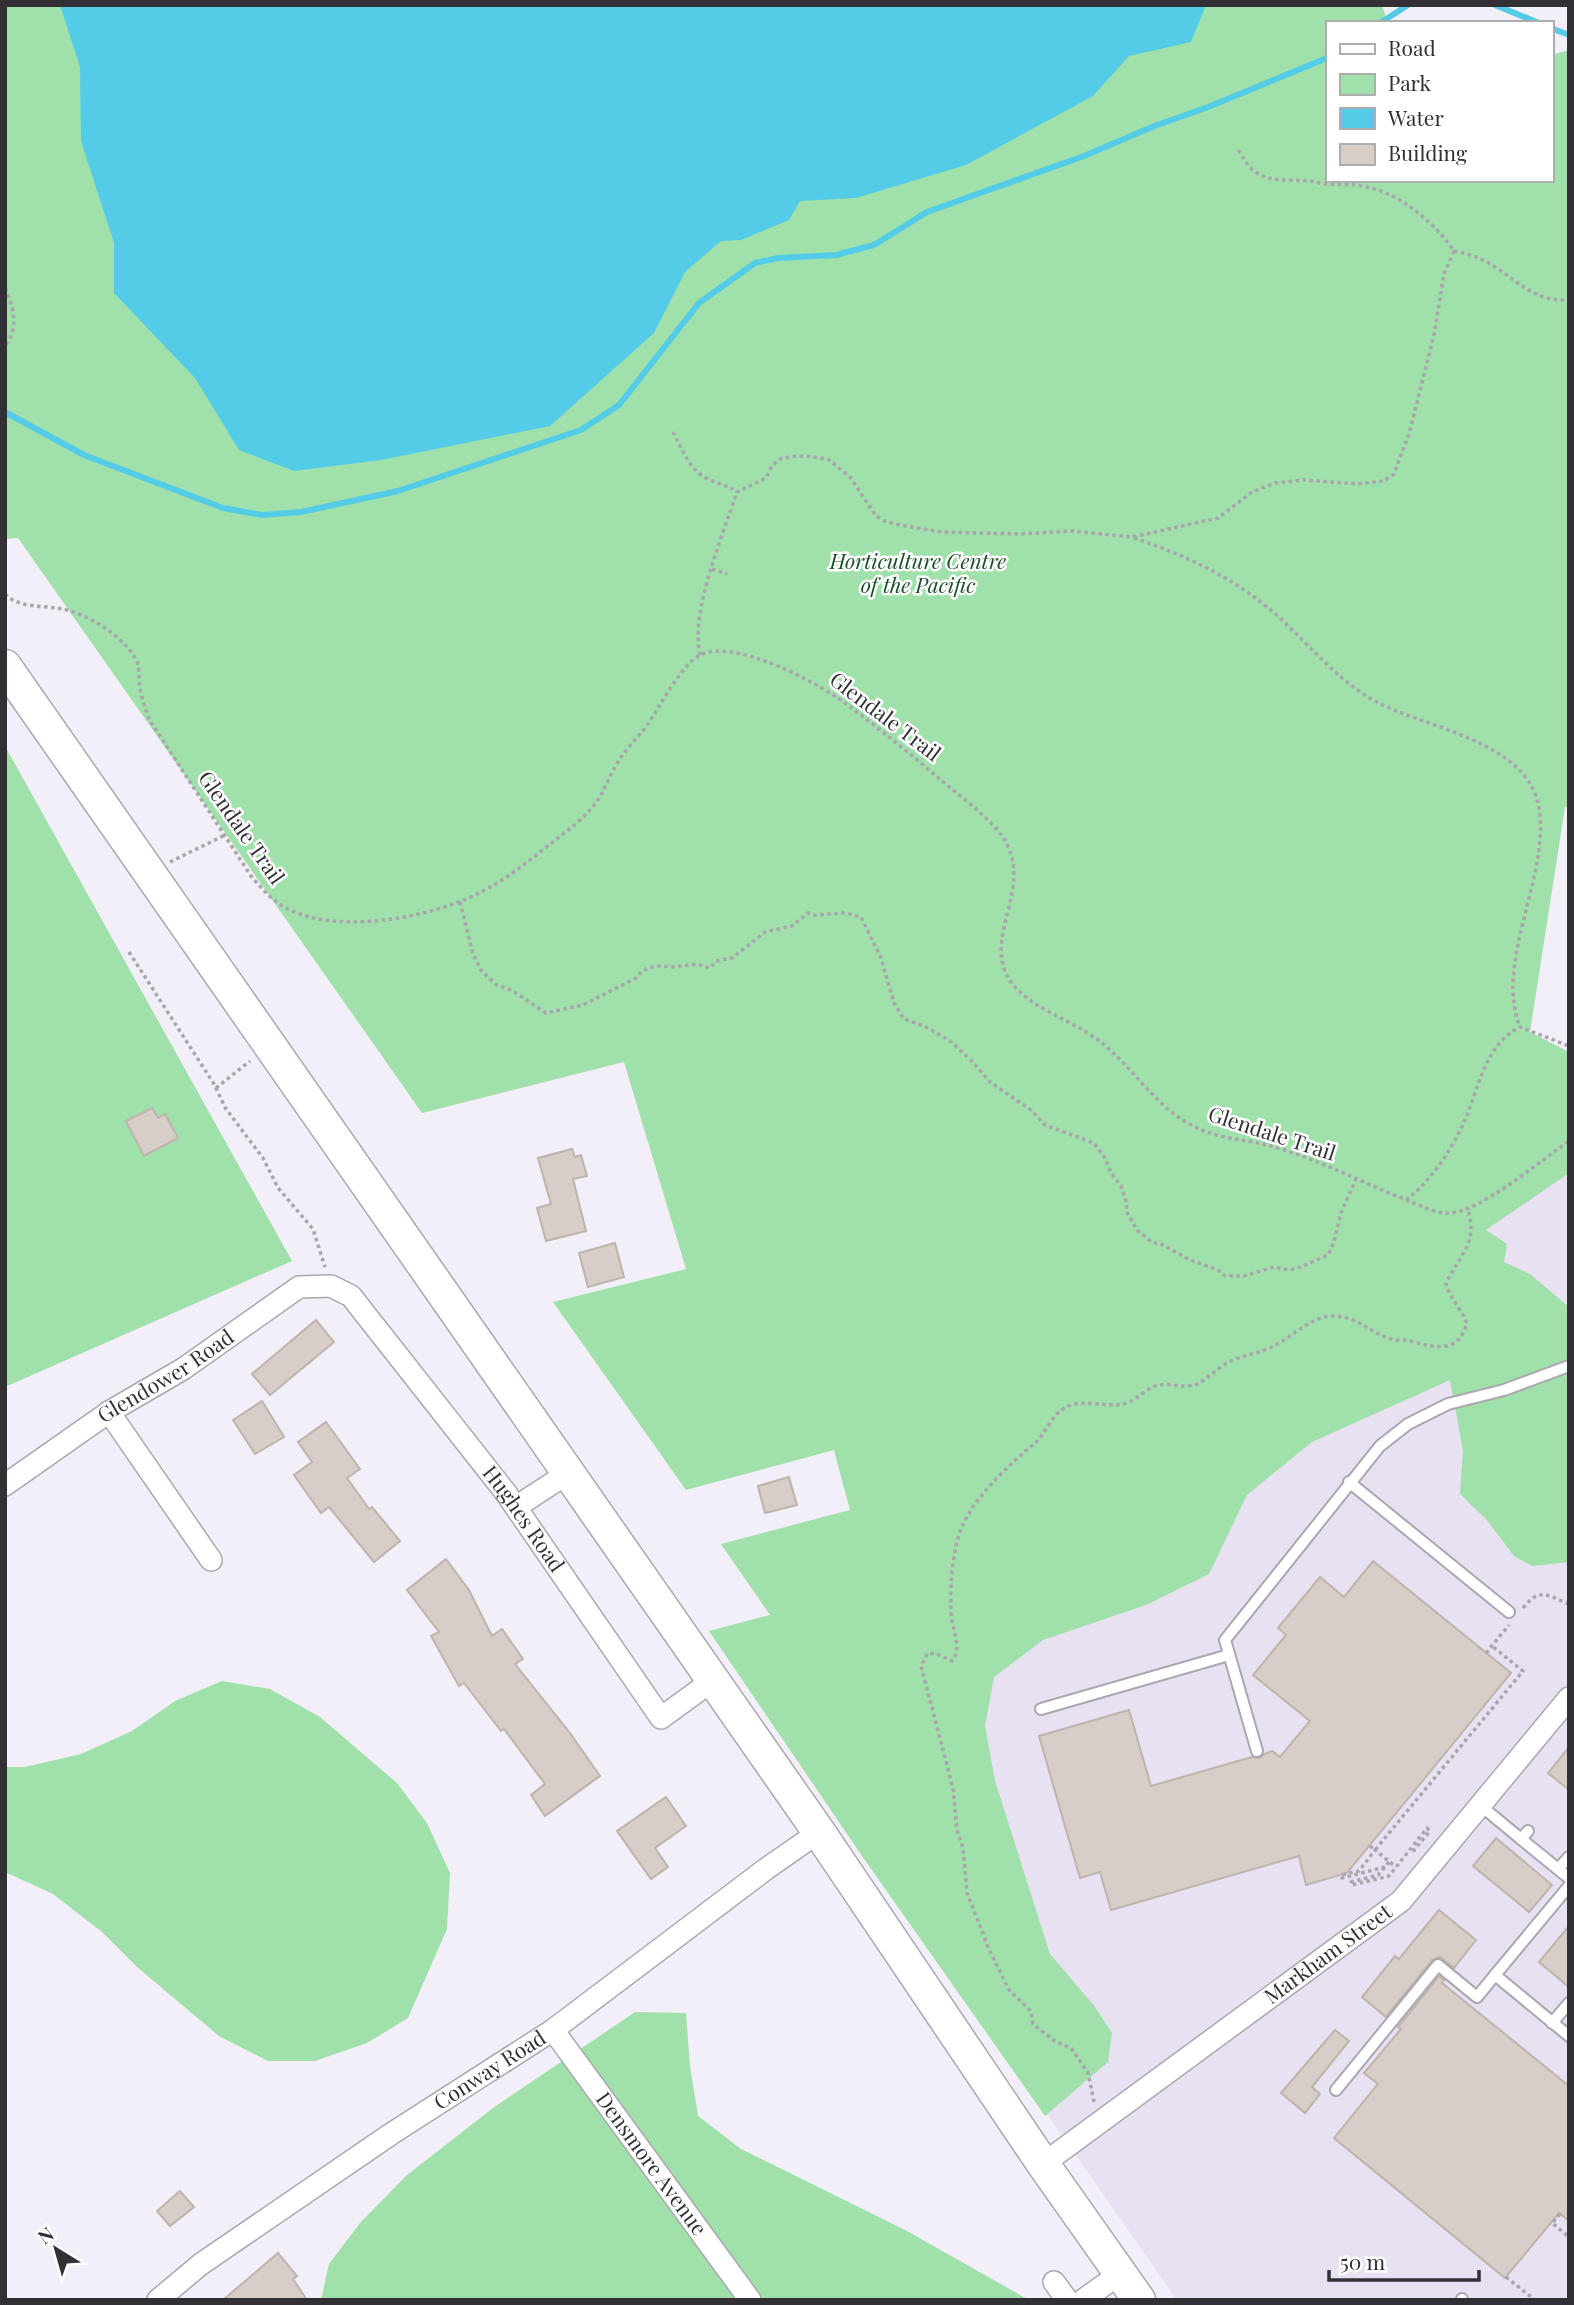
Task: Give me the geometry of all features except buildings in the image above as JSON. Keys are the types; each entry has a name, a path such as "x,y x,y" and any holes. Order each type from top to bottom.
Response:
{"main road":[{"path":"5,666 819,1832 1043,2164 1139,2300"}],"street":[{"name":"Glendower Road","path":"5,1485 109,1412 183,1368 299,1287 331,1286"},
{"name":"Hughes Road","path":"331,1286 351,1296 516,1507 661,1718 713,1680"},
{"path":"109,1412 211,1560"},
{"path":"516,1507 568,1474"},
{"name":"Markham Street","path":"1043,2164 1401,1901 1569,1698"},
{"name":"Conway Road","path":"158,2300 212,2256 391,2134 552,2030 766,1868 819,1832"},
{"name":"Densmore Avenue","path":"552,2030 750,2300"},
{"path":"1083,2300 1121,2273"}],"lane":[{"path":"1257,1751 1224,1640 1349,1482 1380,1446 1408,1424 1448,1404 1504,1390 1569,1366"},
{"path":"1349,1482 1509,1612"},
{"path":"1041,1709 1229,1655"},
{"path":"1480,1805 1525,1835 1569,1878"},
{"path":"1558,1870 1569,1857"},
{"path":"1336,2090 1438,1965 1477,1997 1569,1886"},
{"path":"1495,1975 1569,2036"},
{"path":"1552,2022 1569,2003"}],"path":[{"path":"1237,148 1250,169 1269,178 1349,184 1385,192 1426,219 1454,250 1481,258 1532,294 1557,301 1569,300"},
{"path":"1132,537 1218,518 1252,492 1275,483 1303,480 1370,484 1384,481 1394,474 1416,411 1434,335 1444,274 1454,250"},
{"path":"5,288 15,325 11,339 5,346"},
{"path":"673,432 698,473 710,480 727,484 737,492"},
{"path":"700,655 697,642 712,569 737,492 766,478 772,466 780,459 796,456 828,459 850,477 876,516 901,526 940,531 1020,534 1073,531 1132,537 1192,558 1244,590 1280,618 1347,682 1372,699 1404,715 1439,726 1481,745 1505,758 1524,773 1539,808 1540,838 1522,922 1513,992 1514,1012 1520,1027 1569,1046"},
{"path":"712,569 727,574"},
{"name":"Glendale Trail","path":"5,594 12,601 63,609 84,616 115,636 134,656 149,719 251,876 268,896 291,911 314,918 371,921 414,914 460,902 482,892 511,874 578,822 596,803 621,756 645,729 681,673 700,655 731,653 767,662 832,694 872,722 1002,834 1014,867 1014,887 1001,955 1004,971 1021,993 1110,1049 1161,1104 1195,1127 1210,1133 1268,1145 1306,1158 1424,1208 1453,1213 1491,1196 1569,1140"},
{"path":"149,872 225,835"},
{"path":"460,902 473,954 481,970 495,984 513,991 546,1013 583,1005 636,978 643,970 656,966 697,964 710,968 716,961 732,958 765,932 792,926 808,913 845,913 862,917 881,958 894,1003 904,1019 924,1026 949,1041 971,1060 990,1082 1031,1110 1045,1125 1094,1143 1121,1186 1128,1204 1126,1211 1138,1231 1153,1243 1218,1270 1224,1276 1244,1276 1274,1267 1289,1270 1328,1255 1341,1213 1356,1179"},
{"path":"129,952 216,1088 226,1109 263,1158 278,1188 313,1229 331,1286"},
{"path":"1406,1200 1415,1194 1453,1145 1494,1047 1510,1032 1520,1027"},
{"path":"216,1088 271,1047"},
{"path":"1106,2118 1092,2100 1088,2073 1071,2049 1040,2032 1033,2024 1031,2011 1009,1990 998,1970 967,1893 953,1788 921,1666 928,1653 952,1661 957,1650 951,1610 954,1563 962,1526 1001,1474 1037,1441 1061,1409 1073,1404 1124,1404 1136,1400 1147,1389 1161,1384 1197,1384 1231,1361 1273,1347 1311,1322 1328,1316 1356,1319 1392,1340 1409,1340 1425,1346 1442,1347 1454,1343 1464,1332 1467,1323 1446,1284 1453,1267 1468,1248 1473,1233 1467,1208"},
{"path":"1533,1596 1550,1595 1569,1604"},
{"path":"1385,1867 1342,1878 1341,1875 1359,1871 1523,1671 1492,1646"},
{"path":"1389,1862 1378,1875 1352,1882 1352,1885 1389,1876 1427,1829 1430,1831 1414,1850 1422,1857"},
{"path":"1370,1846 1401,1872"},
{"path":"1560,2214 1552,2223 1569,2237"},
{"path":"1506,2277 1533,2299"}],"shaded area":[{"path":"1569,1170 1569,2300 1177,2300 709,1631 770,1615 721,1544 850,1510 836,1460"}],"green space":[{"name":"Horticulture Centre of the Pacific","path":"5,5 1382,5 1387,21 1326,21 1326,182 1553,182 1553,54 1569,50 1569,806 1565,807 1530,1032 1569,1052 1569,1173 1486,1230 1507,1244 1504,1262 1530,1274 1569,1307 1569,1562 1532,1566 1514,1556 1486,1519 1460,1494 1463,1451 1450,1380 1312,1442 1247,1495 1209,1574 1146,1605 1043,1640 994,1677 985,1726 995,1781 1050,1954 1095,2007 1112,2033 1108,2062 1045,2116 862,1856 709,1631 770,1615 721,1544 850,1510 834,1450 686,1490 553,1302 686,1269 624,1062 422,1113 18,538 5,539"},
{"path":"5,746 292,1261 5,1387"},
{"path":"222,1681 270,1689 320,1717 397,1783 427,1823 450,1873 447,1929 408,2018 367,2043 315,2061 268,2061 219,2036 137,1967 102,1932 53,1894 5,1872 5,1767 25,1767 81,1754 132,1731 175,1701"},
{"path":"635,2012 686,2013 690,2066 698,2116 741,2149 907,2231 1029,2300 321,2300 329,2264 360,2223 407,2175 493,2108"}],"water":[{"path":"60,5 1206,5 1191,42 1129,56 1093,96 966,165 856,198 800,201 789,220 741,240 721,241 685,272 654,333 550,426 381,460 294,471 239,450 195,378 114,293 114,243 81,141 80,67"}],"waterway":[{"path":"1383,21 1408,5"},
{"path":"1495,5 1534,21"},
{"path":"1553,29 1569,35"},
{"path":"5,412 84,455 223,508 262,515 301,512 398,491 581,430 619,405 699,303 755,263 778,258 836,255 874,245 927,212 1084,156 1326,58"}]}
